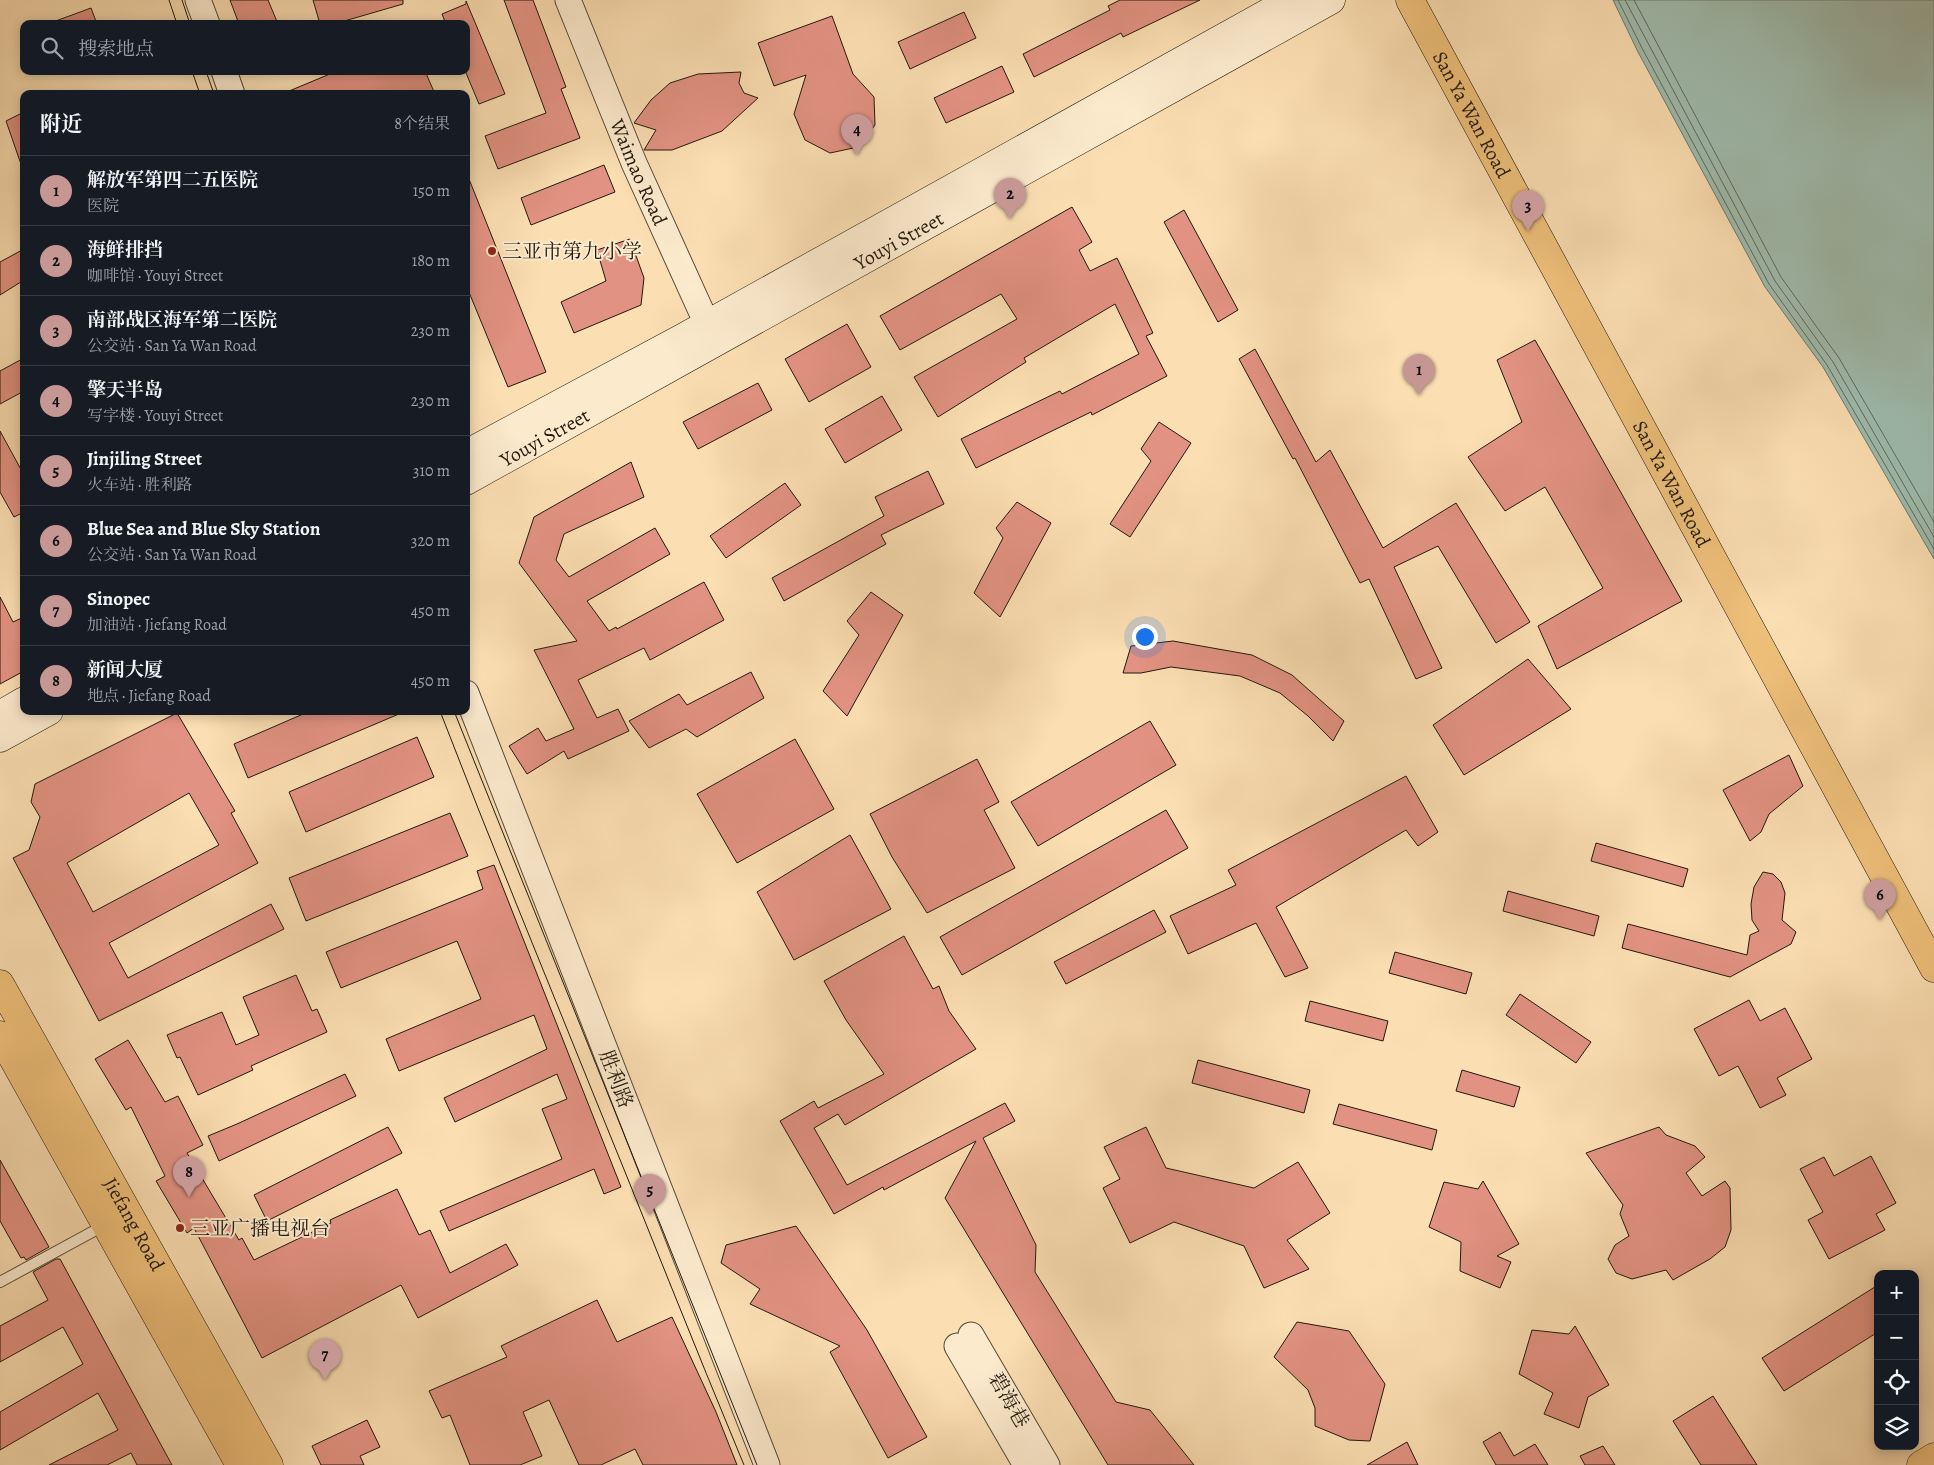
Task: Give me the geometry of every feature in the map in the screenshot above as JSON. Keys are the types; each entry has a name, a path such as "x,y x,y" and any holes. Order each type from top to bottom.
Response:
{"main road":[{"name":"Youyi Street","path":"470,479 712,333 1291,0"},
{"name":"Youyi Street","path":"470,452 712,333 1331,0"},
{"name":"San Ya Wan Road","path":"1410,0 1934,968"},
{"name":"San Ya Wan Road","path":"1430,0 1934,929"},
{"path":"0,715 20,703"},
{"path":"0,738 42,715"},
{"name":"Jiefang Road","path":"0,984 268,1465"},
{"name":"Jiefang Road","path":"0,1034 240,1465"},
{"path":"1921,1465 1934,1457"}],"street":[{"path":"198,0 206,20"},
{"name":"Waimao Road","path":"568,0 634,163 712,333"},
{"path":"225,75 231,90"},
{"name":"胜利路","path":"470,703 767,1465"},
{"name":"碧海巷","path":"1026,1465 964,1339 1047,1465"}],"lane":[{"path":"0,1282 106,1225"}],"water":[{"path":"1613,0 1934,0 1934,559 1823,367 1765,287 1638,52"}],"building":[{"path":"230,0 268,0 276,20 238,20"},
{"path":"313,0 403,0 403,4 348,20 319,20"},
{"path":"504,0 533,0 566,87 561,89 580,138 498,169 485,136 546,113"},
{"path":"1120,0 1200,0 1123,37 1121,33 1034,77 1023,54 1110,10 1108,6"},
{"path":"466,1 505,94 479,104 467,75 470,75 470,20 444,20 442,14 466,4"},
{"path":"91,8 96,20 58,20"},
{"path":"964,12 976,38 910,69 898,42"},
{"path":"832,16 853,74 874,97 875,125 858,147 830,153 805,140 794,114 806,75 774,86 758,43"},
{"path":"1002,66 1014,92 946,123 934,98"},
{"path":"741,72 739,83 744,93 758,98 722,131 672,150 644,150 656,130 634,123 651,100 670,83 698,74"},
{"path":"327,75 427,75 433,90 292,90"},
{"path":"20,114 20,161 6,121"},
{"path":"604,165 615,192 531,225 521,198"},
{"path":"470,182 546,372 508,387 470,295"},
{"path":"1072,207 1092,242 1079,250 1090,271 1117,258 1153,333 1146,336 1167,376 1092,415 1091,412 976,468 961,439 1060,391 1062,394 1139,354 1115,304 1024,358 1026,362 938,417 914,377 1017,319 1001,294 900,350 880,316"},
{"path":"1184,210 1238,310 1218,322 1164,222"},
{"path":"630,239 644,278 641,305 574,333 561,302 606,281 597,250"},
{"path":"20,251 20,282 0,295 0,262"},
{"path":"847,324 871,367 809,402 785,359"},
{"path":"1535,340 1682,601 1557,669 1538,626 1603,588 1545,487 1505,511 1468,457 1522,422 1497,360"},
{"path":"1255,349 1316,462 1330,450 1383,548 1456,503 1530,622 1496,643 1438,546 1394,567 1442,668 1416,679 1369,579 1360,583 1295,458 1293,459 1239,359"},
{"path":"20,360 20,393 0,404 0,371"},
{"path":"758,383 772,410 698,449 683,422"},
{"path":"882,396 902,430 845,463 825,429"},
{"path":"1159,422 1191,443 1130,537 1110,524 1151,461 1141,449"},
{"path":"0,431 20,468 20,514 14,517 0,492"},
{"path":"631,462 644,497 564,534 556,560 569,577 655,528 670,554 587,601 609,631 616,627 617,629 704,582 724,620 650,660 644,648 578,680 597,718 618,709 629,731 568,759 564,751 527,774 509,746 538,728 546,741 574,729 534,650 577,641 519,563 534,517"},
{"path":"928,471 944,504 881,535 886,544 784,601 772,578 884,516 875,497"},
{"path":"785,483 801,505 726,558 710,536"},
{"path":"1017,502 1051,523 1000,617 974,593 1003,538 996,528"},
{"path":"871,592 903,615 847,716 823,691 859,635 847,621"},
{"path":"0,597 13,622 20,619 20,673 0,684"},
{"path":"1173,641 1252,655 1292,675 1344,721 1333,741 1308,716 1280,693 1240,676 1171,667 1141,673 1123,673 1131,646"},
{"path":"1528,659 1571,709 1464,775 1433,725"},
{"path":"751,672 764,698 697,737 686,729 649,748 629,721 679,694 687,705"},
{"path":"173,715 178,715 235,811 231,813 258,863 109,943 128,978 271,904 284,929 99,1021 13,858 29,850 40,817 31,802 35,784","holes":["189,793 219,845 93,912 67,863"]},
{"path":"301,715 397,715 248,778 234,744"},
{"path":"1150,721 1176,765 1038,846 1011,802"},
{"path":"417,737 434,777 306,832 289,792"},
{"path":"795,739 834,809 737,863 697,794"},
{"path":"1789,755 1803,786 1769,814 1761,832 1750,841 1723,790"},
{"path":"977,759 999,802 984,810 1015,868 927,913 892,857 870,814"},
{"path":"1406,776 1438,832 1418,846 1406,830 1276,907 1308,968 1285,977 1256,923 1188,954 1170,916 1236,885 1228,870"},
{"path":"1166,810 1188,848 962,975 940,937"},
{"path":"450,813 468,856 306,921 289,878"},
{"path":"850,835 891,909 794,960 757,892"},
{"path":"1596,843 1688,869 1683,887 1591,861"},
{"path":"494,865 621,1187 604,1194 594,1169 449,1231 440,1211 562,1159 542,1109 567,1099 557,1074 455,1122 444,1098 547,1049 534,1015 399,1071 386,1039 481,999 457,941 341,988 326,952 483,889 477,871"},
{"path":"1763,872 1773,874 1781,882 1785,893 1782,920 1796,932 1791,944 1730,977 1622,948 1628,924 1747,955 1750,935 1759,931 1752,920 1751,904 1754,887"},
{"path":"1508,891 1599,916 1594,936 1503,911"},
{"path":"1154,910 1166,932 1066,984 1054,962"},
{"path":"904,936 933,989 939,986 949,1011 976,1049 845,1125 838,1114 814,1128 847,1185 1005,1103 1015,1121 983,1138 1036,1245 1035,1272 1116,1402 1150,1410 1194,1465 1108,1465 945,1198 976,1141 884,1190 883,1187 834,1214 780,1121 814,1101 818,1108 884,1074 846,1020 824,981"},
{"path":"1395,952 1472,973 1466,994 1389,973"},
{"path":"296,975 312,1011 317,1009 327,1032 251,1066 253,1070 198,1095 180,1057 177,1058 167,1035 222,1012 236,1045 259,1035 243,997"},
{"path":"1520,994 1591,1042 1576,1063 1506,1015"},
{"path":"1749,1000 1760,1021 1785,1008 1812,1059 1777,1078 1786,1095 1760,1108 1738,1066 1719,1076 1694,1029"},
{"path":"1310,1001 1388,1021 1383,1041 1305,1021"},
{"path":"128,1040 165,1102 178,1096 203,1145 187,1153 239,1240 242,1238 254,1260 331,1223 330,1220 397,1189 419,1235 430,1230 450,1273 506,1244 518,1265 418,1318 401,1285 262,1358 194,1228 187,1233 156,1181 165,1176 131,1107 126,1110 95,1059"},
{"path":"1198,1060 1310,1090 1304,1113 1192,1083"},
{"path":"1462,1070 1520,1087 1514,1107 1456,1091"},
{"path":"345,1074 356,1096 219,1161 208,1136"},
{"path":"1339,1104 1437,1130 1432,1150 1333,1124"},
{"path":"388,1127 402,1153 267,1221 254,1195"},
{"path":"1146,1127 1166,1168 1254,1188 1298,1162 1330,1213 1287,1240 1309,1269 1264,1288 1244,1246 1174,1222 1130,1243 1103,1188 1120,1179 1104,1147"},
{"path":"1659,1127 1666,1135 1695,1146 1705,1157 1686,1173 1702,1196 1725,1181 1730,1188 1731,1230 1725,1247 1710,1259 1673,1280 1666,1270 1632,1279 1616,1273 1608,1259 1615,1245 1629,1236 1620,1214 1623,1205 1586,1153"},
{"path":"1871,1156 1896,1203 1876,1214 1885,1230 1829,1259 1808,1220 1823,1212 1800,1169 1824,1157 1834,1176"},
{"path":"0,1160 49,1247 26,1260 24,1257 21,1258 0,1221"},
{"path":"1483,1181 1519,1244 1497,1256 1511,1262 1500,1288 1460,1271 1461,1242 1429,1227 1444,1182 1478,1189"},
{"path":"796,1226 867,1330 927,1437 888,1458 830,1352 840,1346 750,1304 760,1289 721,1263 726,1245"},
{"path":"56,1259 60,1259 172,1465 137,1465 131,1453 107,1465 49,1465 118,1430 98,1393 0,1450 0,1412 83,1364 63,1327 0,1362 0,1326 48,1300 33,1272"},
{"path":"1874,1288 1874,1335 1784,1391 1762,1358"},
{"path":"597,1300 617,1342 672,1317 716,1412 737,1465 643,1465 635,1449 601,1465 579,1465 549,1400 523,1412 542,1456 520,1465 470,1465 450,1415 442,1418 429,1391 507,1357 501,1346"},
{"path":"1297,1322 1349,1331 1385,1384 1370,1441 1349,1440 1315,1426 1315,1408 1308,1390 1274,1357"},
{"path":"1575,1326 1609,1385 1588,1397 1579,1428 1544,1414 1553,1393 1519,1374 1532,1330 1569,1334"},
{"path":"1713,1396 1757,1465 1701,1465 1673,1421"},
{"path":"367,1420 380,1447 360,1456 364,1465 321,1465 312,1446"},
{"path":"1500,1432 1514,1456 1535,1444 1548,1465 1496,1465 1483,1442"},
{"path":"1407,1442 1418,1465 1367,1465"},
{"path":"1603,1446 1615,1465 1585,1465 1580,1456"}],"tram line":[{"path":"169,0 176,20"},
{"path":"182,0 189,20"},
{"path":"193,75 199,90"},
{"path":"207,75 213,90"},
{"path":"442,715 744,1465"},
{"path":"456,715 757,1465"}],"place":[{"name":"擎天半岛","path":"857,155"},
{"name":"海鲜排挡","path":"1010,219"},
{"name":"南部战区海军第二医院","path":"1528,231"},
{"name":"三亚市第九小学","path":"492,251"},
{"name":"解放军第四二五医院","path":"1419,395"},
{"name":"Blue Sea and Blue Sky Station","path":"1880,920"},
{"name":"新闻大厦","path":"189,1197"},
{"name":"Jinjiling Street","path":"650,1215"},
{"name":"三亚广播电视台","path":"180,1228"},
{"name":"Sinopec","path":"325,1380"}]}
